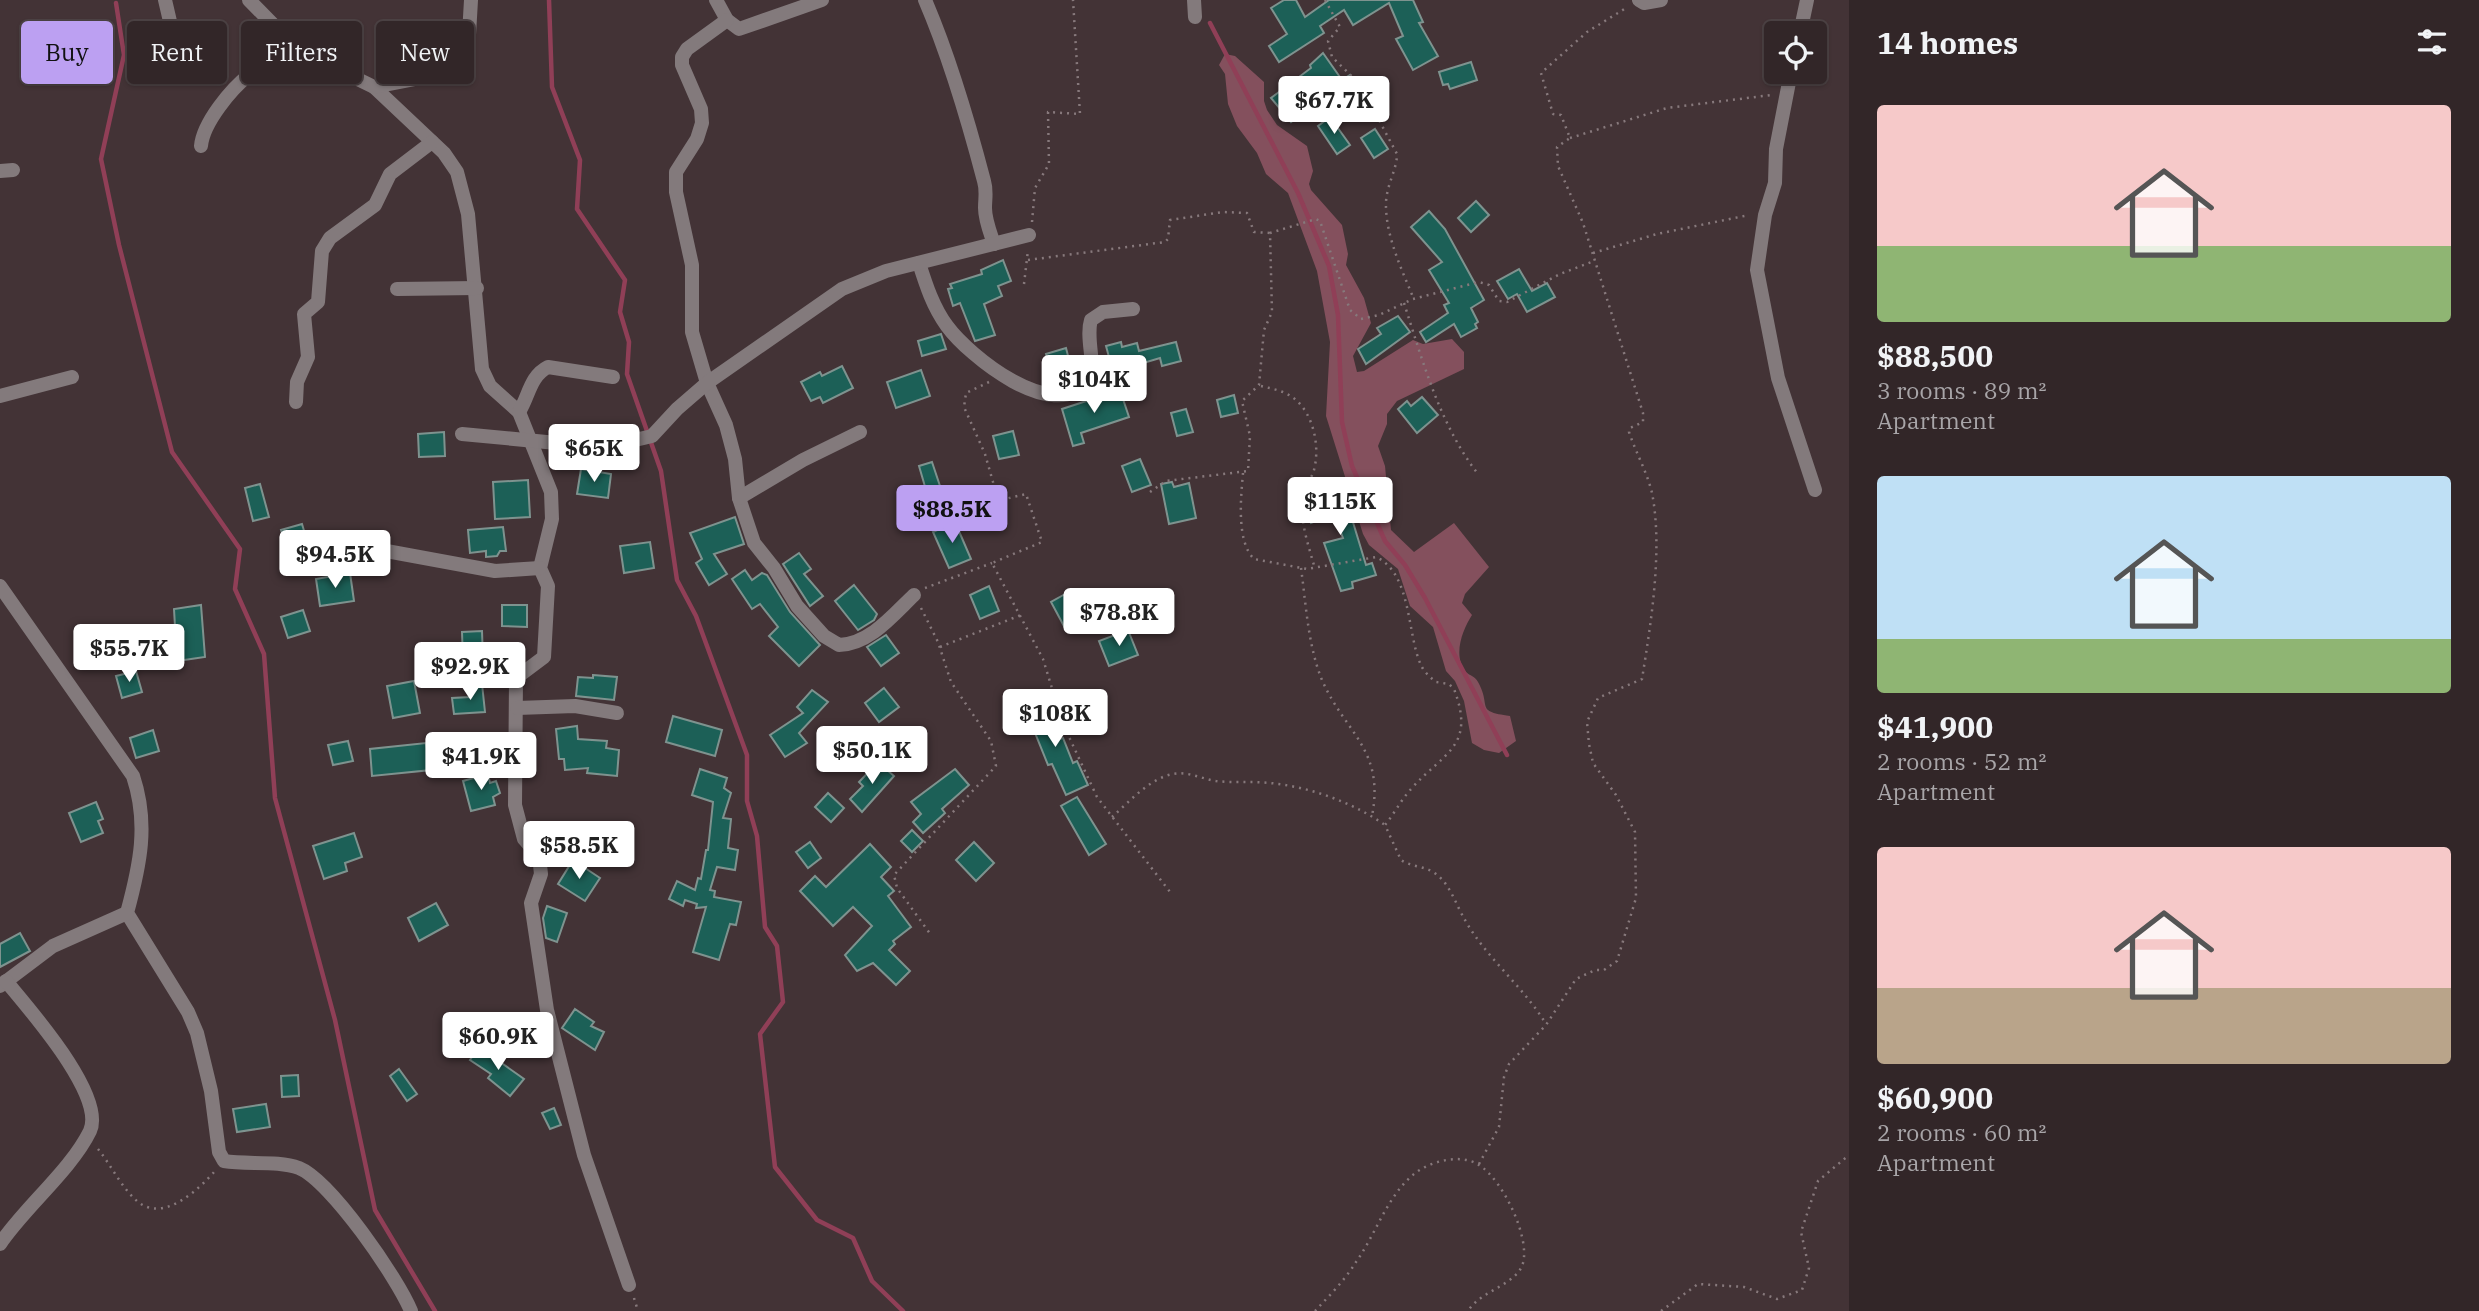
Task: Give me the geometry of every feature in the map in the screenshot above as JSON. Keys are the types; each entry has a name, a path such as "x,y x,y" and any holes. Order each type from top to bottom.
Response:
{"street":[{"path":"165,0 170,21"},
{"path":"249,0 270,21"},
{"path":"374,87 467,69 471,0"},
{"path":"716,0 727,20 739,29 821,0"},
{"path":"925,0 939,31 979,161 987,194 984,206 994,244"},
{"path":"1194,0 1195,17"},
{"path":"1639,0 1650,3 1661,0"},
{"path":"1803,21 1807,0"},
{"path":"727,20 687,49 682,57 682,65 701,109 702,123 697,139 676,172 676,192 691,265 692,332 707,383 726,425 735,459 739,498 754,543 815,626 839,645 859,642 870,635 914,595"},
{"path":"362,81 374,87 432,142 451,162 463,184 477,288 478,354 482,369 490,386 519,412 551,492 552,519 540,568 548,586 544,657 516,678 515,804 524,839 537,855 540,865 541,874 531,903 547,1010 584,1155 629,1285"},
{"path":"201,146 203,132 212,116 242,84"},
{"path":"1788,84 1774,183 1766,211 1757,270 1762,306 1786,406 1815,490"},
{"path":"296,402 296,382 308,358 304,314 318,302 322,251 330,238 375,205 390,174 432,142"},
{"path":"462,434 588,446 614,445 652,436 707,383 842,289 886,271 1029,235"},
{"path":"919,263 928,293 946,325 963,345 1005,375 1046,396 1077,390 1089,382 1093,369 1087,334 1091,320 1102,312 1133,309"},
{"path":"397,289 477,288"},
{"path":"519,412 539,372 548,368 613,377"},
{"path":"0,396 72,377"},
{"path":"739,498 803,460 860,432"},
{"path":"381,550 495,571 540,568"},
{"path":"0,586 133,776 140,798 143,843 127,914 188,1012 197,1033 211,1090 219,1152 224,1161 298,1168 316,1178 379,1257 404,1293 411,1311"},
{"path":"517,708 575,706 617,713"},
{"path":"0,1244 87,1136 93,1121 72,1065 3,984 53,946 127,914"}],"path":[{"path":"1024,284 1029,235 1035,210 1035,188 1049,164 1048,112 1080,114 1073,0"},
{"path":"1325,0 1340,27 1328,41 1332,57 1369,93 1380,122 1397,154 1389,177 1387,209 1398,259 1413,299"},
{"path":"1570,138 1566,121 1561,115 1553,114 1541,73 1587,32 1639,0"},
{"path":"1479,1164 1499,1126 1504,1077 1509,1064 1546,1025 1576,979 1595,970 1604,971 1617,961 1636,898 1635,832 1616,794 1592,763 1587,722 1598,698 1642,678 1653,612 1652,494 1629,432 1630,428 1643,422 1643,413 1593,253 1558,166 1557,147 1570,138 1667,108 1786,91"},
{"path":"1593,253 1657,234 1766,211"},
{"path":"1028,260 1165,242 1168,239 1170,220 1223,212 1247,213 1254,232 1270,233 1316,219 1353,316 1370,318 1413,299 1486,282 1499,301 1507,302 1560,274 1595,261"},
{"path":"1150,492 1166,481 1248,471 1250,436 1242,401 1259,385 1264,330 1272,312 1270,233"},
{"path":"1405,303 1443,418 1453,439 1478,474"},
{"path":"931,935 897,888 894,875 996,766 997,758 991,741 951,682 940,647 914,595 940,580 992,563 1042,542 1026,494 1005,499 997,496 985,454 964,407 963,397 966,393 1005,375"},
{"path":"1259,385 1282,391 1296,400 1309,419 1315,438 1314,473 1305,488 1301,504 1315,569"},
{"path":"1243,473 1242,517 1251,556 1315,569 1379,558 1394,573 1408,606 1422,668 1436,682 1449,684 1458,699 1463,729 1459,742 1409,791 1385,825"},
{"path":"992,563 1043,659 1069,741 1097,797 1170,892"},
{"path":"1301,568 1313,646 1322,678 1332,700 1357,733 1376,776 1372,816"},
{"path":"940,647 1021,615"},
{"path":"1112,817 1150,785 1171,774 1182,773 1214,781 1270,783 1302,789 1343,802 1385,825 1401,860 1434,873 1443,880 1466,923 1504,972 1534,1004 1546,1025"},
{"path":"87,1136 134,1199 147,1206 164,1206 193,1195 224,1161"},
{"path":"1661,1311 1698,1284 1744,1287 1777,1299 1802,1290 1809,1268 1801,1232 1818,1181 1849,1155"},
{"path":"1315,1311 1356,1263 1392,1200 1414,1174 1433,1162 1453,1160 1479,1164 1497,1184 1516,1216 1525,1249 1522,1266 1512,1279 1485,1293 1468,1311"}],"shaded area":[{"path":"1225,54 1235,56 1264,82 1267,110 1277,125 1307,146 1313,171 1309,184 1311,190 1342,225 1348,254 1346,265 1364,298 1371,323 1353,356 1357,372 1364,371 1413,340 1423,344 1452,339 1464,352 1464,369 1397,401 1387,414 1387,424 1378,446 1385,466 1391,530 1414,552 1454,523 1489,567 1465,594 1462,603 1472,615 1462,635 1459,650 1462,665 1478,682 1488,710 1510,716 1516,741 1499,753 1484,750 1472,743 1464,701 1455,681 1446,671 1433,627 1410,606 1398,569 1369,545 1363,534 1326,416 1330,342 1317,271 1288,193 1266,174 1257,153 1237,126 1228,104 1225,74 1219,65"}],"building":[{"path":"1284,0 1296,0 1305,17 1329,0 1413,0 1423,22 1419,23 1438,56 1413,70 1396,39 1403,36 1389,3 1353,25 1344,10 1320,26 1324,33 1279,62 1269,46 1287,34 1271,8"},
{"path":"1323,53 1342,80 1350,75 1364,100 1346,110 1331,84 1310,100 1313,104 1291,122 1271,98 1311,68 1310,65"},
{"path":"1471,62 1477,80 1450,89 1448,84 1443,85 1439,72"},
{"path":"1330,117 1350,145 1337,154 1318,126"},
{"path":"1375,129 1388,149 1374,158 1361,138"},
{"path":"1476,201 1489,215 1471,232 1458,218"},
{"path":"1429,211 1445,229 1484,300 1471,308 1478,322 1475,324 1477,328 1461,337 1454,324 1426,342 1420,332 1448,313 1444,305 1449,303 1429,270 1442,262 1411,227"},
{"path":"1003,260 1011,281 998,286 1002,296 984,304 995,335 975,341 960,303 953,306 948,289 952,288 950,284 982,274 981,270"},
{"path":"1519,269 1532,291 1547,283 1555,297 1527,312 1517,294 1508,299 1497,281"},
{"path":"1398,316 1410,332 1366,364 1358,349 1381,334 1377,328"},
{"path":"941,334 946,349 922,356 918,341"},
{"path":"1121,342 1122,347 1137,343 1139,351 1176,342 1181,361 1162,366 1160,358 1113,372 1106,346"},
{"path":"1066,348 1074,379 1054,384 1046,354"},
{"path":"842,366 853,388 823,403 820,397 811,401 801,382 820,372 822,376"},
{"path":"921,370 930,396 896,408 887,382"},
{"path":"1120,390 1129,417 1081,433 1084,443 1073,446 1062,409"},
{"path":"1234,395 1238,413 1221,417 1217,400"},
{"path":"1422,397 1438,415 1417,433 1398,409 1407,401 1411,406"},
{"path":"1186,409 1193,432 1177,436 1171,413"},
{"path":"1013,431 1019,455 999,459 993,436"},
{"path":"444,432 445,456 419,457 418,434"},
{"path":"1140,459 1151,485 1132,492 1122,466"},
{"path":"932,462 940,486 926,490 919,466"},
{"path":"581,469 611,474 608,498 577,494"},
{"path":"528,480 530,517 495,519 493,482"},
{"path":"1172,482 1174,487 1189,483 1196,518 1169,524 1161,484"},
{"path":"1337,483 1355,518 1352,519 1366,565 1372,563 1376,575 1352,582 1353,588 1341,591 1324,543 1343,538 1334,514 1311,523 1303,499"},
{"path":"260,484 269,517 253,521 245,488"},
{"path":"735,517 744,544 714,554 727,574 709,585 696,563 702,559 690,533"},
{"path":"955,522 971,559 949,568 933,532"},
{"path":"302,524 308,544 288,551 281,530"},
{"path":"503,527 506,551 500,551 497,556 486,557 486,551 470,553 468,530"},
{"path":"650,542 654,568 624,573 620,546"},
{"path":"799,553 811,569 804,574 823,596 810,606 783,564"},
{"path":"745,570 752,580 762,573 767,575 790,612 820,645 799,666 769,636 778,627 760,604 752,609 732,579"},
{"path":"350,573 354,601 320,606 316,579"},
{"path":"854,585 877,614 874,620 858,630 835,601"},
{"path":"989,586 999,611 980,619 970,595"},
{"path":"1067,593 1081,618 1065,628 1051,602"},
{"path":"201,605 205,657 177,661 174,609"},
{"path":"502,605 527,605 527,627 502,626"},
{"path":"303,610 310,631 288,638 281,617"},
{"path":"1128,630 1138,655 1109,666 1099,641"},
{"path":"482,631 483,660 463,661 462,632"},
{"path":"886,635 899,653 881,666 867,647"},
{"path":"147,644 151,662 133,667 128,649"},
{"path":"136,671 142,692 122,698 116,676"},
{"path":"593,675 617,677 614,700 576,696 578,677 593,678"},
{"path":"414,681 420,713 393,718 387,686"},
{"path":"482,684 485,712 454,714 452,698 470,697 469,685"},
{"path":"884,688 899,707 879,722 865,703"},
{"path":"812,690 828,702 799,733 807,743 785,757 770,735 803,713 797,707"},
{"path":"1044,700 1059,739 1063,738 1073,763 1077,761 1088,785 1066,795 1052,764 1048,765 1025,708"},
{"path":"673,716 722,730 715,756 666,742"},
{"path":"577,726 578,739 607,741 606,748 619,750 617,776 587,773 588,768 565,770 564,759 559,759 556,729"},
{"path":"153,730 159,751 136,758 130,738"},
{"path":"835,732 855,749 843,764 823,746"},
{"path":"348,741 353,761 333,765 328,745"},
{"path":"426,743 431,770 372,776 370,749"},
{"path":"878,762 894,776 862,812 850,799 863,786 859,782"},
{"path":"700,769 727,778 724,788 731,793 723,818 731,819 728,848 738,850 735,870 717,867 710,890 715,891 714,897 741,902 736,925 730,924 719,960 693,952 706,907 696,908 697,904 685,900 683,906 669,899 677,881 695,890 698,878 701,879 708,850 713,802 692,795"},
{"path":"955,769 969,785 942,809 945,813 923,833 913,822 921,814 911,802"},
{"path":"488,774 490,783 496,781 500,793 493,797 495,805 471,811 463,781"},
{"path":"828,793 844,808 831,822 815,807"},
{"path":"1077,797 1106,844 1089,855 1061,806"},
{"path":"96,802 103,819 98,821 103,833 81,842 69,813"},
{"path":"912,830 923,841 912,852 901,841"},
{"path":"354,833 362,857 345,863 347,871 324,879 313,846"},
{"path":"810,842 821,858 808,868 796,852"},
{"path":"974,842 994,863 976,881 956,860"},
{"path":"870,844 891,867 881,877 894,891 888,896 911,927 893,941 895,944 889,950 910,971 896,985 873,963 857,971 845,955 872,926 853,907 833,926 800,891 815,876 826,887"},
{"path":"573,860 600,878 585,901 558,884"},
{"path":"436,903 448,925 419,941 408,918"},
{"path":"547,906 567,913 557,942 546,938 543,918"},
{"path":"20,933 30,951 0,967 0,944"},
{"path":"575,1009 594,1022 591,1026 604,1032 595,1050 562,1028"},
{"path":"479,1047 524,1079 510,1096 488,1078 491,1074 470,1060"},
{"path":"399,1069 417,1094 407,1101 390,1076"},
{"path":"298,1075 299,1096 282,1097 281,1076"},
{"path":"266,1104 270,1127 237,1132 233,1109"},
{"path":"554,1108 561,1125 550,1129 542,1113"}],"waterway":[{"path":"549,0 552,87 580,160 577,209 625,280 620,312 629,342 627,374 661,471 677,580 696,616 747,755 747,801 757,836 765,927 777,946 783,1002 760,1034 775,1167 817,1220 853,1238 872,1281 903,1311"},
{"path":"116,3 124,55 101,159 119,245 172,452 240,549 235,589 264,654 275,798 335,1020 375,1210 435,1311"},
{"path":"1210,23 1298,193 1329,266 1338,315 1342,422 1352,466 1385,541 1405,565 1425,598 1507,755"}]}
